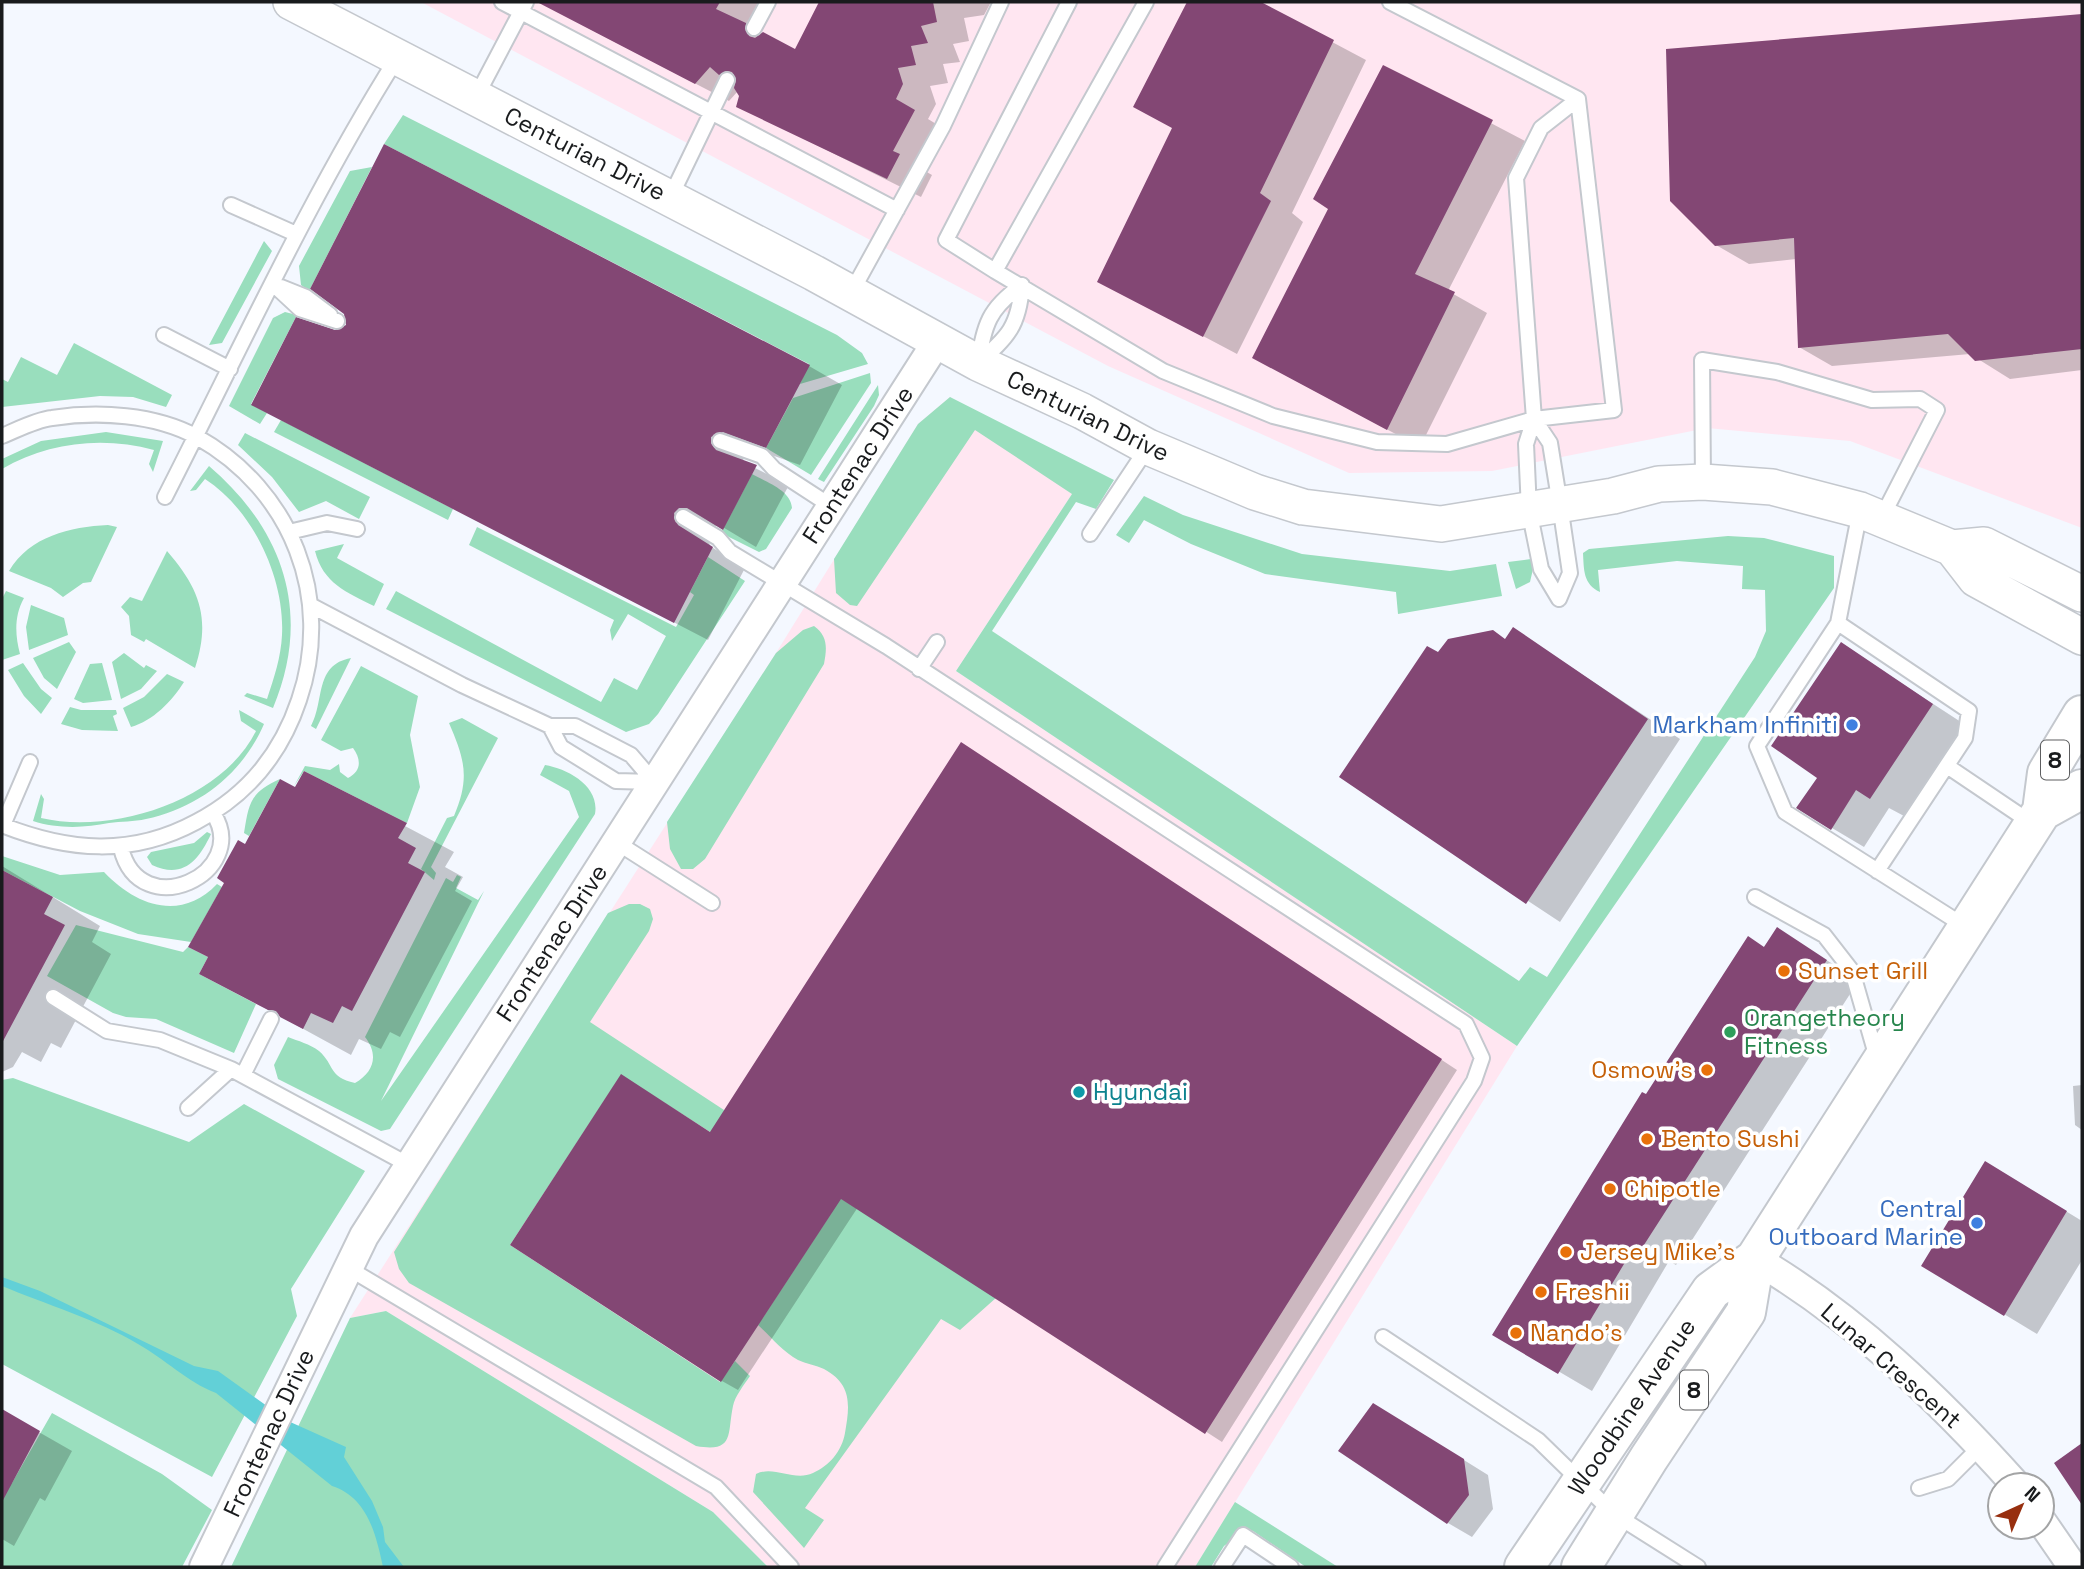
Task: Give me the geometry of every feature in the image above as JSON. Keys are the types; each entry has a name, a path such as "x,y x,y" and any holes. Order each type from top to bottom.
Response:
{"main road":[{"name":"Woodbine Avenue","path":"1524,1567 1711,1291 1755,1259 2038,818 2047,773 2082,715"},
{"name":"Woodbine Avenue","path":"2038,818 2082,789"},
{"name":"Woodbine Avenue","path":"1581,1567 1746,1312 1755,1259"}],"street":[{"name":"Centurian Drive","path":"291,2 670,198 978,363 1082,411 1148,447 1255,492 1303,507 1441,524 1659,484 1703,482 1772,488 1871,513 1952,548 1984,545 2082,594"},
{"name":"Frontenac Drive","path":"204,1567 364,1236 938,340"},
{"name":"Centurian Drive","path":"1952,548 1976,579 2082,637"},
{"name":"Lunar Crescent","path":"1755,1259 1784,1276 1881,1351 1981,1446 2003,1471"},
{"path":"2055,1541 2073,1567"}],"lane":[{"path":"502,2 524,7 712,113 897,210"},
{"path":"754,28 768,2"},
{"path":"850,293 943,125 1001,2"},
{"path":"1069,2 946,240 1163,371 1273,416 1377,442 1447,444 1534,419 1614,410 1578,99"},
{"path":"995,271 1146,2"},
{"path":"1390,2 1578,99"},
{"path":"476,97 524,7"},
{"path":"165,497 273,285 296,234 359,119 398,57"},
{"path":"670,198 727,80"},
{"path":"1534,419 1550,443 1545,507 1541,569 1559,599 1570,573 1545,507 1526,444 1534,419 1516,178 1541,128 1578,99"},
{"path":"231,205 296,234"},
{"path":"978,363 1009,336 1020,310 1022,285"},
{"path":"978,363 985,323 1000,301 1022,285"},
{"path":"164,335 230,369"},
{"path":"1703,482 1702,360 1777,372 1872,400 1920,399 1937,410 1871,513 1838,623 1757,746 1785,812 1968,927"},
{"path":"2,436 49,418 112,414 174,428 196,437 260,489 289,532 304,568 312,606 310,669 290,729 264,769 213,813 179,831 121,848 52,842 2,825 30,762"},
{"path":"720,442 762,456 774,469 831,506"},
{"path":"1090,534 1148,447"},
{"path":"682,517 718,538 730,552 919,669 1466,1024 1482,1058 1466,1093 1166,1567"},
{"path":"289,532 327,523 357,529"},
{"path":"312,606 462,685 550,726 575,726 631,755 654,782"},
{"path":"1838,623 1969,711 1965,738 1877,871"},
{"path":"919,669 937,642"},
{"path":"550,726 561,747 615,781 654,782"},
{"path":"1947,766 2038,818"},
{"path":"121,848 125,865 134,876 150,885 168,888 186,884 201,876 214,863 221,846 222,828 213,813"},
{"path":"616,842 712,903"},
{"path":"1755,897 1824,935 1852,971 1879,1065"},
{"path":"53,997 107,1031 160,1040 237,1072 409,1165"},
{"path":"188,1108 237,1072 271,1019"},
{"path":"348,1268 716,1487 791,1567"},
{"path":"1382,1337 1538,1440 1614,1514 1698,1567"},
{"path":"1919,1488 1948,1479 1981,1446"},
{"path":"1222,1567 1243,1535 1292,1567"}],"shaded area":[{"path":"421,2 2082,2 2082,528 1850,441 1707,428 1492,471 1349,473 1108,366"},
{"path":"950,397 1072,494 956,671 1517,1046 1195,1567 768,1567 713,1512 386,1311 350,1318 776,653 918,424"}],"green space":[{"path":"403,115 837,335 862,353 868,364 800,384 809,364 384,144"},
{"path":"372,167 309,291 301,285 299,266 350,171"},
{"path":"264,241 272,251 222,343 209,345"},
{"path":"285,312 297,315 251,404 267,413 260,424 229,406 273,318"},
{"path":"74,343 172,395 166,407 133,397 100,396 2,407 2,379 8,382 21,357 57,375"},
{"path":"870,373 871,383 811,475 766,448 793,398"},
{"path":"878,385 879,395 874,406 824,482 818,479"},
{"path":"950,397 1114,480 1096,509 1076,502 992,631 1519,981 1530,967 1547,977 1755,657 1766,631 1765,590 1742,589 1743,566 1677,561 1598,570 1600,592 1587,581 1583,553 1589,549 1728,536 1764,538 1834,556 1834,588 1517,1046 956,671 1072,494 975,430 857,606 850,605 836,593 834,559 918,424"},
{"path":"281,420 453,509 448,520 274,432"},
{"path":"106,432 163,441 153,472 149,464 154,450 115,443 57,447 2,469 2,459 41,441"},
{"path":"245,433 370,497 359,519 326,501 299,512 272,477 238,445"},
{"path":"209,466 235,491 257,518 273,547 284,576 290,608 290,640 285,674 273,708 244,696 247,693 267,699 270,691 282,635 278,591 263,547 238,508 205,479 196,490 190,491"},
{"path":"752,474 783,491 792,508 766,549 759,552 721,533"},
{"path":"1144,496 1183,515 1302,554 1450,571 1496,564 1502,596 1398,614 1396,592 1265,574 1191,544 1144,520 1129,543 1116,535"},
{"path":"108,525 117,527 91,582 83,583 63,597 51,588 9,571 28,549 52,536 79,528"},
{"path":"477,527 676,627 694,595 690,592 708,557 745,581 658,714 649,724 626,732 386,609 396,591 601,702 614,678 637,690 666,636 628,614 612,641 610,630 614,620 469,545"},
{"path":"344,544 337,558 384,584 374,606 337,585 319,562 315,551"},
{"path":"167,551 188,578 199,605 202,634 195,668 146,639 144,642 131,635 129,616 121,607 130,597 142,601"},
{"path":"1531,559 1533,569 1530,582 1516,589 1508,562"},
{"path":"6,591 24,598 16,626 20,654 2,660 2,599"},
{"path":"31,605 64,618 68,635 29,650 26,627"},
{"path":"814,626 822,634 825,643 824,664 705,859 693,869 681,869 670,849 667,822 776,653 803,630"},
{"path":"69,642 76,652 57,689 44,678 33,658"},
{"path":"124,653 144,668 146,665 157,671 141,689 121,699 112,662"},
{"path":"351,658 316,729 311,726 326,676 339,662"},
{"path":"23,663 41,689 52,698 41,714 24,696 8,670"},
{"path":"102,663 112,700 83,703 74,699 90,664"},
{"path":"361,666 418,696 410,735 420,787 407,823 304,771 294,786 305,766 330,770 339,764 340,772 348,778 356,772 359,760 353,748 341,751 321,740"},
{"path":"167,674 184,682 161,709 147,720 131,727 123,708 144,697"},
{"path":"70,707 81,710 116,710 117,714 113,716 118,731 82,730 61,724"},
{"path":"239,710 264,724 244,758 217,786 201,797 165,814 141,820 71,827 33,821 41,794 44,799 41,818 70,822 132,816 163,807 192,793 218,776 240,755 256,731 241,721"},
{"path":"462,718 498,738 431,867 436,873 434,880 421,869 447,818 454,816 459,803 464,780 462,759 449,723"},
{"path":"545,765 563,770 587,787 593,795 595,814 390,1129 381,1131 278,1079 274,1065 288,1037 319,1051 336,1074 346,1080 355,1083 367,1074 373,1057 365,1037 446,878 453,882 457,875 461,877 456,888 478,900 484,891 381,1101 579,817 569,791 540,775"},
{"path":"280,779 249,836 244,833 250,806 257,794"},
{"path":"207,832 211,834 201,853 180,869 163,869 152,865 147,857 151,852 194,843"},
{"path":"2,856 60,875 104,872 130,894 159,905 189,903 217,884 222,887 191,942 138,934 80,911 2,870"},
{"path":"629,904 640,904 650,909 653,919 649,931 590,1022 724,1110 721,1139 621,1075 510,1245 720,1382 735,1361 750,1376 734,1402 727,1439 717,1447 696,1446 409,1283 399,1269 394,1252 608,913"},
{"path":"76,925 183,952 188,947 208,957 199,974 256,1004 234,1053 156,1019 126,1017 113,1013 47,976"},
{"path":"13,1078 189,1142 244,1104 365,1171 291,1289 297,1316 212,1477 2,1364 2,1080"},
{"path":"829,1191 997,1297 960,1330 941,1319 805,1508 824,1520 804,1548 753,1492 756,1474 770,1471 806,1475 829,1462 838,1452 843,1440 848,1413 847,1396 840,1381 833,1375 792,1357 758,1325 832,1212"},
{"path":"386,1311 713,1512 768,1567 231,1567 350,1318"},
{"path":"52,1413 162,1474 212,1510 182,1567 2,1566 2,1489 6,1481 12,1483"},
{"path":"1235,1502 1338,1567 1306,1567 1253,1531 1245,1530 1224,1546 1211,1567 1195,1567"}],"water":[{"path":"2,1277 40,1291 194,1366 218,1371 288,1421 346,1447 344,1457 372,1501 383,1527 385,1542 404,1567 383,1567 368,1518 354,1499 332,1486 216,1393 195,1383 122,1335 2,1286"}],"building":[{"path":"537,2 720,2 716,9 746,23 749,36 755,38 763,32 795,49 819,2 933,2 937,22 921,26 928,43 911,46 916,65 898,68 903,84 896,99 915,110 893,151 900,154 887,179 736,107 739,96 734,88 736,79 732,72 726,71 719,75 710,67 695,84"},
{"path":"1187,2 1261,2 1334,40 1260,193 1271,201 1203,337 1097,282 1172,128 1133,107"},
{"path":"2082,14 2082,349 1975,361 1948,334 1798,348 1794,238 1715,246 1670,201 1666,49"},
{"path":"1383,65 1493,120 1415,274 1455,292 1387,430 1252,358 1328,209 1313,199"},
{"path":"384,144 810,365 766,448 723,432 711,437 711,443 716,450 757,465 723,530 687,508 679,508 674,513 678,525 713,547 674,623 251,405 296,317 335,330 346,325 344,314 310,289"},
{"path":"1513,627 1648,719 1526,904 1339,777 1427,646 1438,652 1448,639 1493,630 1505,639"},
{"name":"Markham Infiniti","path":"1841,642 1933,704 1870,799 1856,790 1831,830 1796,808 1817,778 1771,746"},
{"name":"Hyundai","path":"961,742 1442,1059 1205,1434 841,1199 721,1382 510,1245 621,1074 710,1132"},
{"path":"304,771 407,823 398,838 416,848 408,863 425,872 352,1011 342,1006 333,1023 311,1013 303,1029 280,1017 276,1011 268,1010 199,974 208,957 188,947 224,883 217,878 238,840 245,844 280,779 295,787"},
{"path":"2,870 53,897 44,914 65,925 2,1043"},
{"path":"1777,927 1827,960 1642,1248 1636,1244 1558,1374 1492,1335 1642,1092 1646,1094 1748,936 1764,947"},
{"path":"1985,1161 2067,1211 2004,1316 1921,1266"},
{"path":"1373,1403 1464,1459 1469,1495 1447,1524 1338,1451"},
{"path":"2,1409 40,1431 2,1502"},
{"path":"2082,1443 2082,1505 2054,1463"}],"place":[{"name":"Markham Infiniti","path":"1852,725"},
{"name":"Sunset Grill","path":"1784,971"},
{"name":"Orangetheory Fitness","path":"1730,1032"},
{"name":"Osmow's","path":"1707,1070"},
{"name":"Hyundai","path":"1079,1092"},
{"name":"Bento Sushi","path":"1647,1139"},
{"name":"Chipotle","path":"1610,1189"},
{"name":"Central Outboard Marine","path":"1977,1223"},
{"name":"Jersey Mike's","path":"1566,1252"},
{"name":"Freshii","path":"1541,1292"},
{"name":"Nando's","path":"1516,1333"}]}
